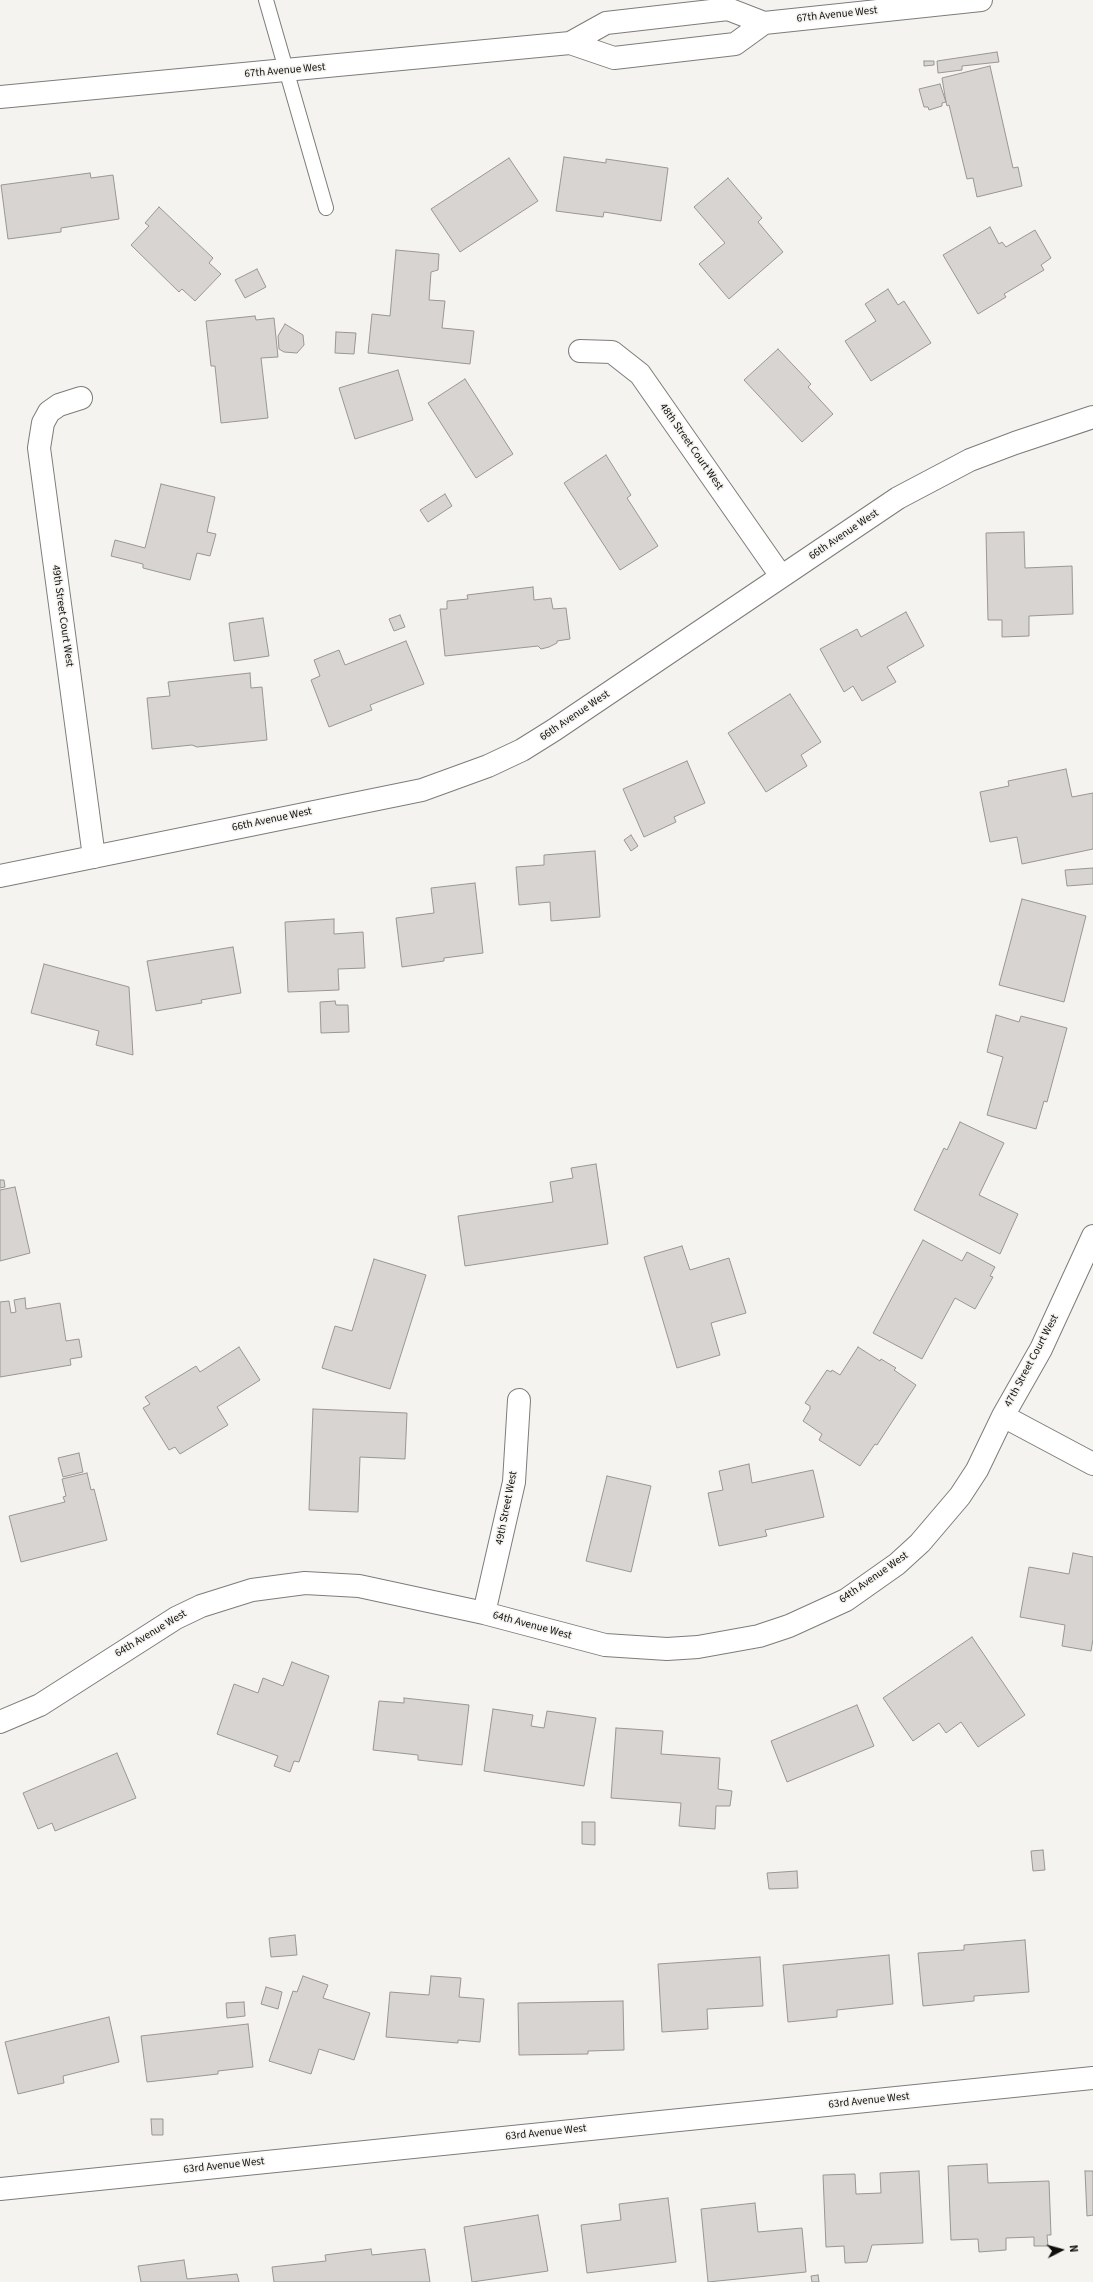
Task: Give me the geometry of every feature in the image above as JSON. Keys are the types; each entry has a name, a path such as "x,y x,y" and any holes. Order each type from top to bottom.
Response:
{"street":[{"name":"67th Avenue West","path":"0,97 288,71 570,43 606,23 728,9 764,23 981,0"},
{"name":"67th Avenue West","path":"570,43 614,58 735,44 764,23"},
{"name":"48th Street Court West","path":"580,351 612,352 640,374 781,576"},
{"name":"49th Street Court West","path":"81,398 59,405 49,412 43,423 39,448 94,856"},
{"name":"66th Avenue West","path":"0,876 422,790 488,766 522,750 554,730 898,498 970,460 1093,417"},
{"name":"47th Street Court West","path":"1093,1236 1041,1349 1003,1416 1093,1464"},
{"name":"49th Street West","path":"484,1613 514,1482 519,1400"},
{"name":"64th Avenue West","path":"0,1722 40,1705 176,1618 201,1606 252,1590 305,1583 358,1586 484,1613 605,1645 666,1649 698,1647 759,1636 789,1626 846,1600 897,1564 920,1544 960,1496 977,1470 1003,1416"},
{"name":"63rd Avenue West","path":"0,2189 1093,2078"}],"lane":[{"path":"266,0 288,71 326,208"}],"building":[{"path":"997,52 999,62 962,66 962,70 938,73 937,61"},
{"path":"924,61 934,61 934,65 924,66"},
{"path":"990,66 1013,168 1018,167 1022,186 977,197 973,178 967,179 949,105 947,106 946,102 942,78"},
{"path":"940,84 946,102 942,103 942,106 929,110 928,107 924,107 919,89"},
{"path":"564,157 606,163 606,159 668,168 661,221 604,212 603,217 556,211"},
{"path":"509,158 538,201 460,252 431,209"},
{"path":"90,173 91,178 113,175 119,219 61,228 61,232 8,239 1,185"},
{"path":"728,178 762,218 758,222 783,252 729,299 699,264 725,243 694,207"},
{"path":"159,207 213,258 209,263 221,274 195,301 182,289 179,292 131,245 149,226 145,223"},
{"path":"990,227 999,244 1002,242 1006,247 1035,230 1051,258 1041,265 1044,270 1004,294 1006,297 978,314 943,255"},
{"path":"396,250 439,254 438,270 431,272 429,300 445,301 442,328 474,331 470,364 368,353 372,314 390,316"},
{"path":"257,269 266,287 245,298 235,280"},
{"path":"888,289 898,305 904,301 931,343 871,381 845,341 876,321 865,304"},
{"path":"255,316 256,320 274,318 278,357 261,358 268,418 221,423 215,366 211,366 206,321"},
{"path":"285,324 303,335 304,345 297,353 284,352 279,349 278,336"},
{"path":"336,332 356,333 354,354 335,353"},
{"path":"778,349 811,384 808,387 833,414 802,442 744,380"},
{"path":"398,370 413,420 355,439 339,388"},
{"path":"465,379 513,454 476,478 428,403"},
{"path":"606,455 631,495 627,498 658,546 620,570 564,483"},
{"path":"161,484 215,497 207,532 216,534 210,556 197,553 190,580 143,568 143,564 111,556 115,540 145,548"},
{"path":"445,494 452,506 428,522 420,510"},
{"path":"1024,532 1025,568 1072,566 1073,614 1029,616 1029,636 1002,637 1002,620 988,620 986,533"},
{"path":"533,587 534,600 551,598 553,609 566,608 570,639 557,641 557,643 549,647 541,649 538,646 445,656 440,609 447,609 447,601 468,599 467,595"},
{"path":"906,612 924,646 887,667 896,682 862,701 853,686 844,692 820,649 857,629 861,637"},
{"path":"400,615 405,627 394,631 389,619"},
{"path":"263,618 269,656 234,661 229,623"},
{"path":"406,641 424,684 370,705 372,710 329,727 311,680 320,676 314,660 339,650 345,665"},
{"path":"250,673 251,688 262,687 267,740 197,747 192,745 152,749 147,698 170,696 168,682"},
{"path":"790,694 821,742 801,755 807,766 766,792 728,733"},
{"path":"687,761 705,803 674,817 676,822 644,837 623,789"},
{"path":"1066,769 1072,797 1093,793 1093,849 1022,864 1017,837 990,842 980,792 1009,786 1008,781"},
{"path":"631,835 638,846 631,851 624,840"},
{"path":"595,851 600,917 551,921 550,902 519,905 516,867 544,865 544,855"},
{"path":"1093,868 1093,884 1067,886 1065,870"},
{"path":"475,883 483,953 444,958 444,961 402,967 396,918 434,913 431,888"},
{"path":"1022,899 1086,916 1064,1002 999,985"},
{"path":"334,919 334,934 363,932 365,968 338,969 339,990 288,992 285,922"},
{"path":"233,947 241,993 201,1000 202,1003 156,1011 147,961"},
{"path":"44,964 129,987 133,1055 96,1045 99,1031 31,1013"},
{"path":"335,1001 336,1005 348,1005 349,1032 321,1033 320,1002"},
{"path":"996,1015 1019,1022 1021,1016 1067,1028 1047,1102 1044,1101 1036,1129 987,1115 1003,1057 987,1052"},
{"path":"960,1122 1004,1143 979,1195 1018,1214 1000,1254 914,1210 944,1148 947,1150"},
{"path":"596,1164 608,1244 465,1266 458,1216 553,1202 550,1182 573,1178 571,1168"},
{"path":"0,1180 4,1180 5,1187 0,1188"},
{"path":"15,1187 30,1253 0,1261 0,1190"},
{"path":"923,1240 962,1261 967,1252 995,1267 990,1276 993,1277 975,1309 955,1298 922,1359 873,1333"},
{"path":"682,1246 690,1270 729,1258 746,1313 711,1323 720,1355 677,1368 644,1257"},
{"path":"374,1259 426,1275 390,1389 322,1368 335,1326 352,1331"},
{"path":"25,1298 26,1309 60,1303 66,1341 79,1339 82,1357 70,1359 71,1365 0,1377 0,1302 9,1301 11,1313 16,1312 14,1300"},
{"path":"239,1347 260,1380 217,1407 228,1425 180,1454 175,1447 169,1450 143,1408 150,1404 145,1397 196,1366 200,1372"},
{"path":"858,1347 880,1361 881,1359 896,1368 894,1370 916,1385 877,1445 875,1444 860,1466 819,1440 822,1434 803,1421 810,1409 810,1406 805,1403 827,1370 831,1372 832,1370 840,1375"},
{"path":"313,1409 407,1413 405,1459 360,1457 358,1512 309,1510"},
{"path":"79,1453 83,1472 63,1477 58,1458"},
{"path":"749,1464 752,1483 813,1470 824,1517 765,1530 767,1536 719,1546 708,1493 723,1490 719,1471"},
{"path":"87,1473 91,1490 94,1489 107,1540 21,1562 9,1516 65,1502 63,1497 66,1496 62,1479"},
{"path":"607,1476 651,1486 631,1572 586,1561"},
{"path":"1073,1553 1093,1557 1093,1639 1091,1651 1062,1646 1065,1625 1020,1617 1029,1567 1069,1574"},
{"path":"972,1637 1025,1715 978,1747 961,1722 946,1733 939,1723 913,1741 883,1698"},
{"path":"292,1662 329,1676 299,1762 294,1761 290,1772 274,1766 278,1756 217,1734 234,1684 258,1693 263,1678 283,1686"},
{"path":"404,1698 469,1705 462,1765 418,1760 418,1755 373,1750 379,1701 404,1703"},
{"path":"857,1705 874,1746 787,1782 771,1741"},
{"path":"493,1709 533,1715 531,1726 544,1728 547,1711 596,1718 584,1786 484,1771"},
{"path":"616,1728 663,1731 661,1754 720,1758 718,1789 732,1791 730,1806 716,1806 715,1829 679,1826 681,1803 611,1798"},
{"path":"117,1753 136,1798 55,1831 52,1823 38,1829 23,1793"},
{"path":"582,1822 595,1822 595,1845 582,1844"},
{"path":"1043,1850 1045,1870 1033,1871 1031,1851"},
{"path":"797,1871 798,1888 769,1889 767,1873"},
{"path":"295,1935 297,1955 271,1957 269,1938"},
{"path":"1025,1940 1029,1992 974,1996 974,2001 923,2006 918,1953 964,1950 964,1945"},
{"path":"889,1955 893,2004 837,2010 837,2017 788,2022 783,1965"},
{"path":"760,1957 763,2006 707,2009 708,2029 662,2032 658,1964"},
{"path":"303,1976 328,1985 323,1998 370,2013 354,2060 319,2049 311,2074 269,2061 293,1991 297,1992"},
{"path":"431,1976 461,1978 459,1997 484,1999 480,2042 458,2040 458,2043 386,2037 390,1992 429,1995"},
{"path":"266,1987 282,1992 278,2009 261,2004"},
{"path":"623,2001 624,2050 588,2051 588,2054 519,2055 518,2003"},
{"path":"244,2002 245,2016 227,2018 226,2003"},
{"path":"109,2017 119,2062 63,2076 64,2083 18,2094 5,2042"},
{"path":"248,2024 253,2067 218,2071 218,2074 147,2082 141,2036"},
{"path":"151,2119 163,2119 163,2135 152,2135"},
{"path":"987,2164 988,2183 1049,2181 1051,2235 1047,2235 1048,2246 1034,2246 1034,2237 1006,2238 1006,2250 979,2252 978,2239 951,2240 948,2166"},
{"path":"919,2171 923,2243 872,2245 867,2262 845,2263 844,2246 826,2247 823,2175 855,2174 856,2194 881,2193 880,2173"},
{"path":"1085,2171 1093,2171 1093,2215 1087,2216"},
{"path":"668,2198 676,2262 587,2273 581,2225 621,2220 619,2204"},
{"path":"755,2203 758,2232 802,2228 806,2272 708,2282 701,2209"},
{"path":"538,2215 548,2271 472,2282 464,2227"},
{"path":"371,2249 372,2255 425,2249 430,2282 274,2282 272,2267 326,2261 325,2255"},
{"path":"184,2260 187,2279 237,2274 239,2282 141,2282 138,2266"},
{"path":"818,2275 819,2282 812,2282 811,2276"}]}
